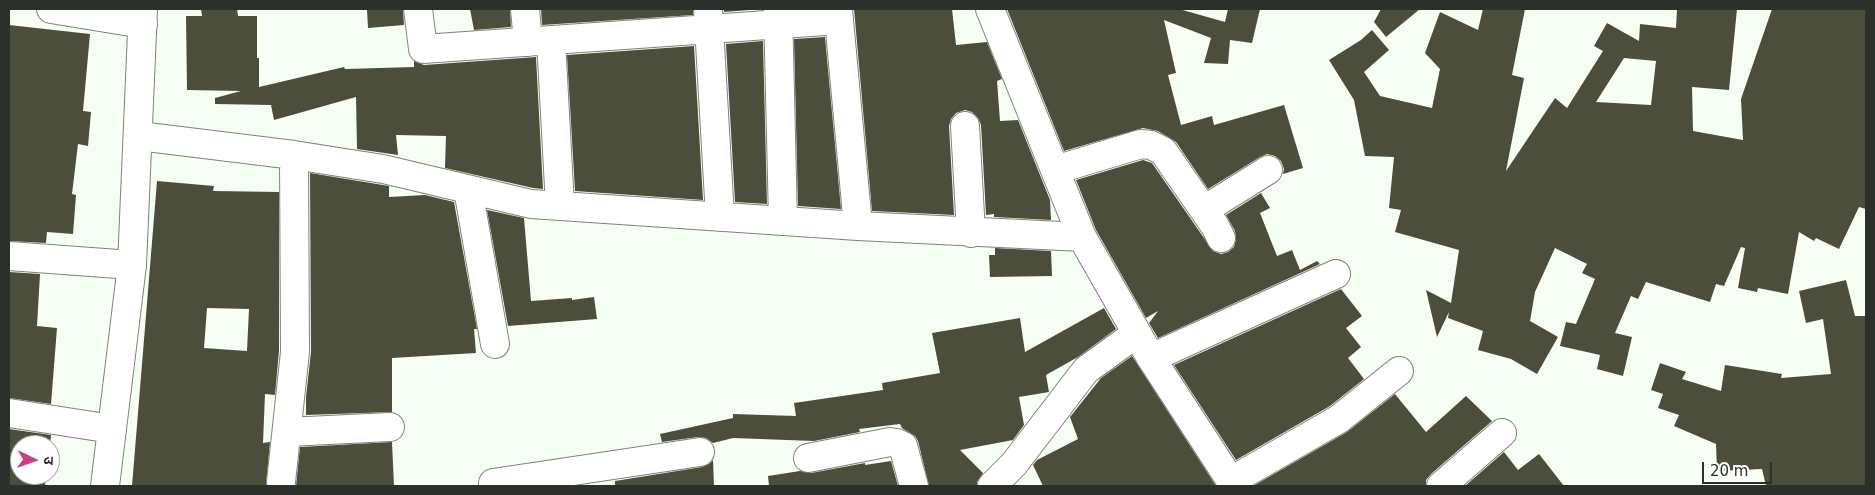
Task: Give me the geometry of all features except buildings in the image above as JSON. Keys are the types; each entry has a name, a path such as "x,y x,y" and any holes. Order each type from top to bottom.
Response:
{"street":[{"path":"51,9 143,16 132,265 105,486"},
{"path":"418,9 423,49 540,41 709,19 838,14 858,226"},
{"path":"525,9 540,41 560,206"},
{"path":"990,9 1082,237 1150,358 1232,484 1339,419 1399,371"},
{"path":"779,17 783,221"},
{"path":"709,19 720,217"},
{"path":"965,126 971,233"},
{"path":"139,136 294,155 383,169 531,204 971,233 1082,237"},
{"path":"1055,170 1142,144 1151,145 1163,151 1215,226 1221,238"},
{"path":"281,482 295,352 294,155"},
{"path":"1204,210 1268,170"},
{"path":"468,189 495,344"},
{"path":"9,256 132,265"},
{"path":"1150,358 1336,274"},
{"path":"1006,481 1086,370 1137,333"},
{"path":"9,413 112,429"},
{"path":"287,432 390,427"},
{"path":"1444,485 1502,433"},
{"path":"808,458 890,442 897,443 903,446 914,486"},
{"path":"493,483 576,478 700,452"}]}
